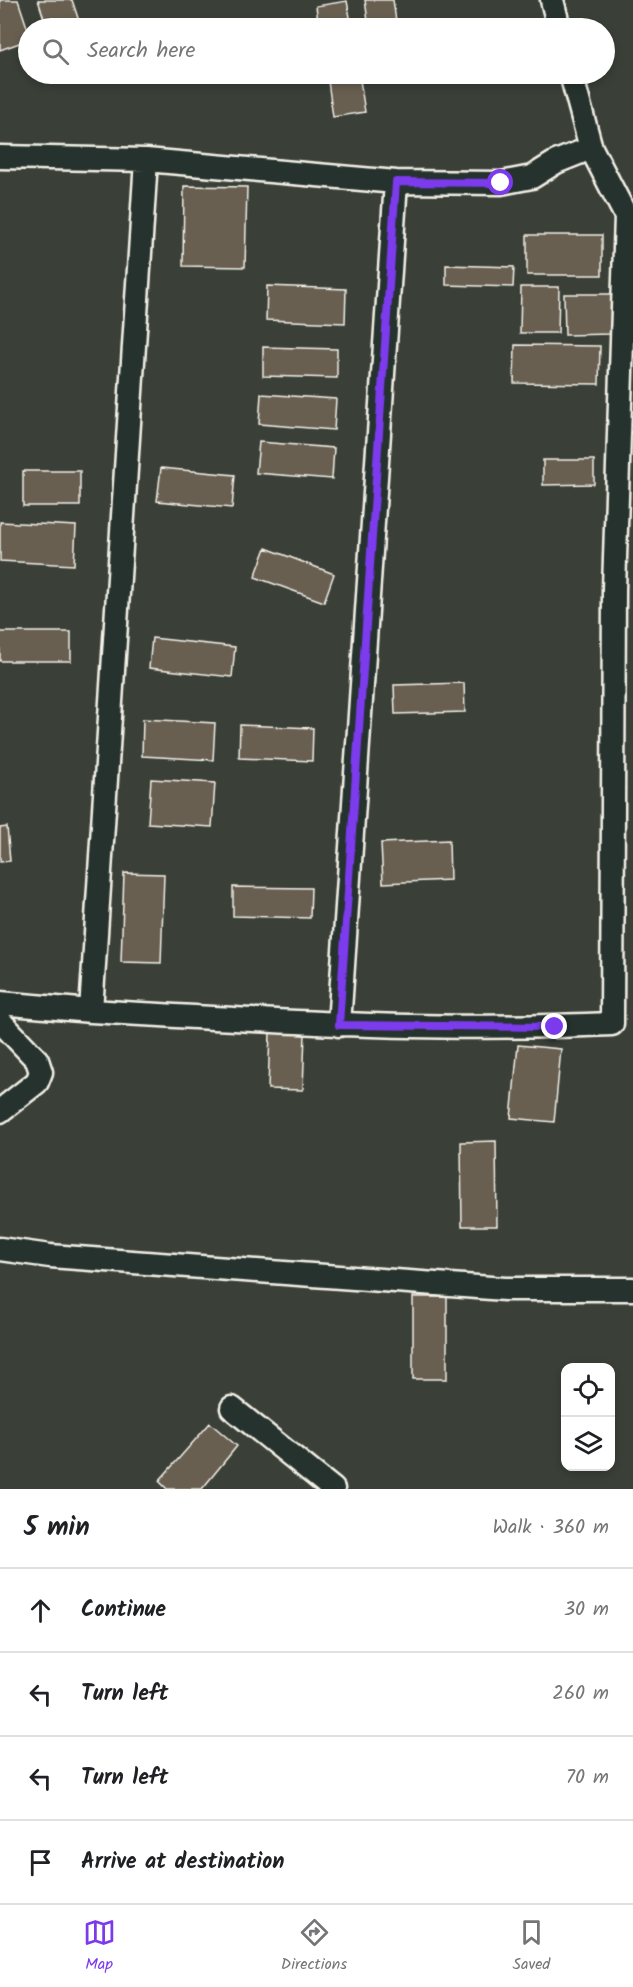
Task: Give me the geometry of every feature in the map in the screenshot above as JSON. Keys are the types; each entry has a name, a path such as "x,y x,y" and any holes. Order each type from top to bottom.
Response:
{"street":[{"path":"552,0 556,18"},
{"path":"0,1003 91,1011 339,1025 555,1027 623,1025 624,589 630,214 591,148 574,84"},
{"path":"0,157 146,160 396,182 501,183 532,177 556,162 591,148"},
{"path":"91,1011 146,160"},
{"path":"339,1025 396,182"},
{"path":"0,1022 37,1060 41,1072 37,1082 0,1111"},
{"path":"0,1249 50,1256 505,1289 633,1289"},
{"path":"232,1408 333,1489"}],"building":[{"path":"0,0 18,0 24,18 18,18 18,44 0,50"},
{"path":"38,0 72,0 78,18 44,18"},
{"path":"365,0 393,0 396,18 368,18"},
{"path":"347,1 350,18 318,18 316,6"},
{"path":"328,84 361,84 365,112 333,117"},
{"path":"184,186 247,187 245,267 183,266"},
{"path":"527,235 602,235 602,275 527,275"},
{"path":"446,265 514,267 513,287 446,285"},
{"path":"267,286 346,289 345,323 266,320"},
{"path":"521,287 559,287 558,333 520,333"},
{"path":"564,294 611,294 611,334 565,335"},
{"path":"515,345 600,346 599,384 514,383"},
{"path":"263,347 337,349 337,378 263,376"},
{"path":"261,394 336,399 334,430 259,424"},
{"path":"259,442 334,448 332,479 256,473"},
{"path":"543,460 594,460 594,484 543,485"},
{"path":"161,468 235,475 232,508 157,501"},
{"path":"23,471 80,471 80,506 23,506"},
{"path":"0,522 76,526 74,565 0,561"},
{"path":"266,548 334,574 324,602 255,577"},
{"path":"0,632 71,632 71,661 0,661"},
{"path":"152,638 235,647 232,677 149,668"},
{"path":"464,683 465,712 395,714 394,685"},
{"path":"143,719 215,723 213,760 142,756"},
{"path":"240,725 313,728 312,761 239,758"},
{"path":"151,779 215,783 212,827 148,823"},
{"path":"7,827 10,861 0,862 0,828"},
{"path":"449,840 450,880 383,883 381,843"},
{"path":"124,873 164,874 161,963 121,962"},
{"path":"233,887 311,888 310,918 233,916"},
{"path":"270,1032 305,1033 303,1090 268,1089"},
{"path":"518,1045 561,1049 554,1122 511,1118"},
{"path":"496,1141 497,1226 462,1226 461,1142"},
{"path":"413,1297 447,1297 447,1379 413,1379"},
{"path":"210,1423 237,1446 202,1489 167,1489 159,1481"}],"route":[{"path":"501,183 396,182 339,1025 555,1027"}]}
